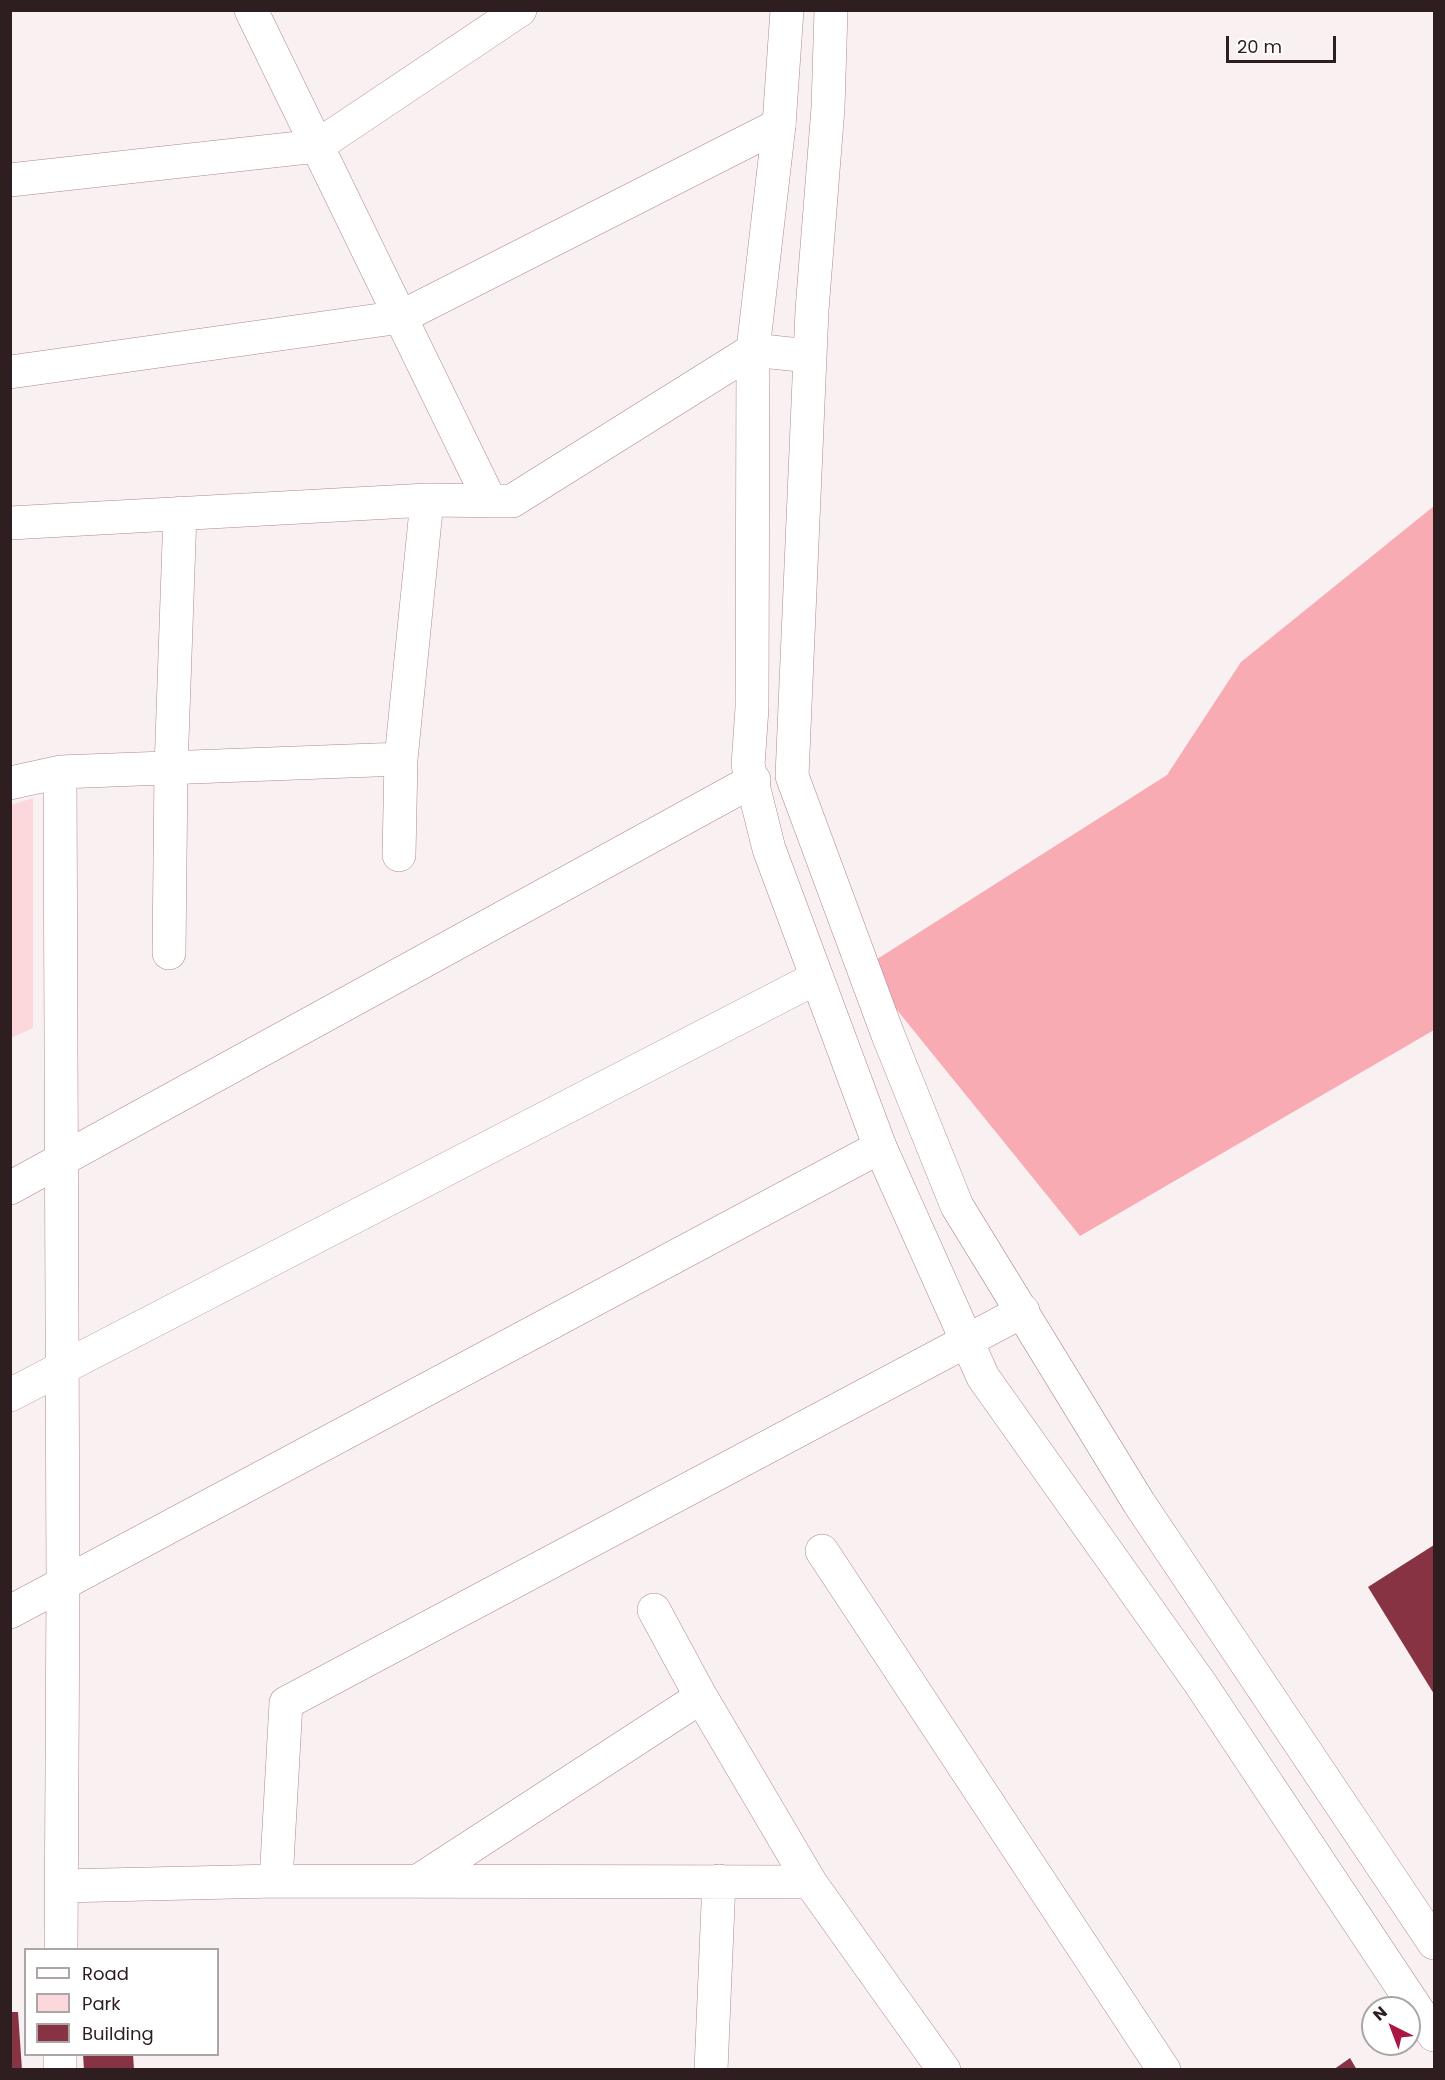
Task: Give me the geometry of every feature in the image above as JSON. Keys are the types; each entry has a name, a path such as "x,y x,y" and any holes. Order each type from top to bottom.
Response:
{"street":[{"path":"251,10 490,501"},
{"path":"10,180 317,146 520,10"},
{"path":"787,10 778,125 753,350 752,708 748,765 754,780 769,849 880,1147 983,1377 1200,1683 1434,2035"},
{"path":"831,10 828,108 809,356 792,776 888,1035 957,1206 1145,1512 1434,1943"},
{"path":"10,372 400,317 778,125"},
{"path":"10,524 427,500 512,501 753,350 809,356"},
{"path":"399,855 401,759 427,500"},
{"path":"169,952 171,769 180,513"},
{"path":"10,783 60,772 401,759"},
{"path":"60,772 63,1585 61,1948"},
{"path":"10,1188 754,780"},
{"path":"10,1395 816,978"},
{"path":"10,1612 880,1147"},
{"path":"276,1881 286,1703 1023,1311"},
{"path":"822,1551 1164,2070"},
{"path":"654,1610 701,1697 810,1882 944,2070"},
{"path":"418,1881 701,1697"},
{"path":"61,1887 276,1881 810,1882"},
{"path":"711,2070 718,1881"}],"green space":[{"path":"33,798 33,1028 11,1038 11,805"}],"shaded area":[{"path":"1434,506 1434,1030 1080,1236 863,968 1167,775 1241,662"}],"building":[{"path":"1434,1545 1434,1694 1368,1587"},
{"path":"10,2012 18,2012 22,2070 10,2070"},
{"path":"83,2056 133,2056 134,2070 84,2070"},
{"path":"1350,2058 1357,2070 1333,2070"}]}
